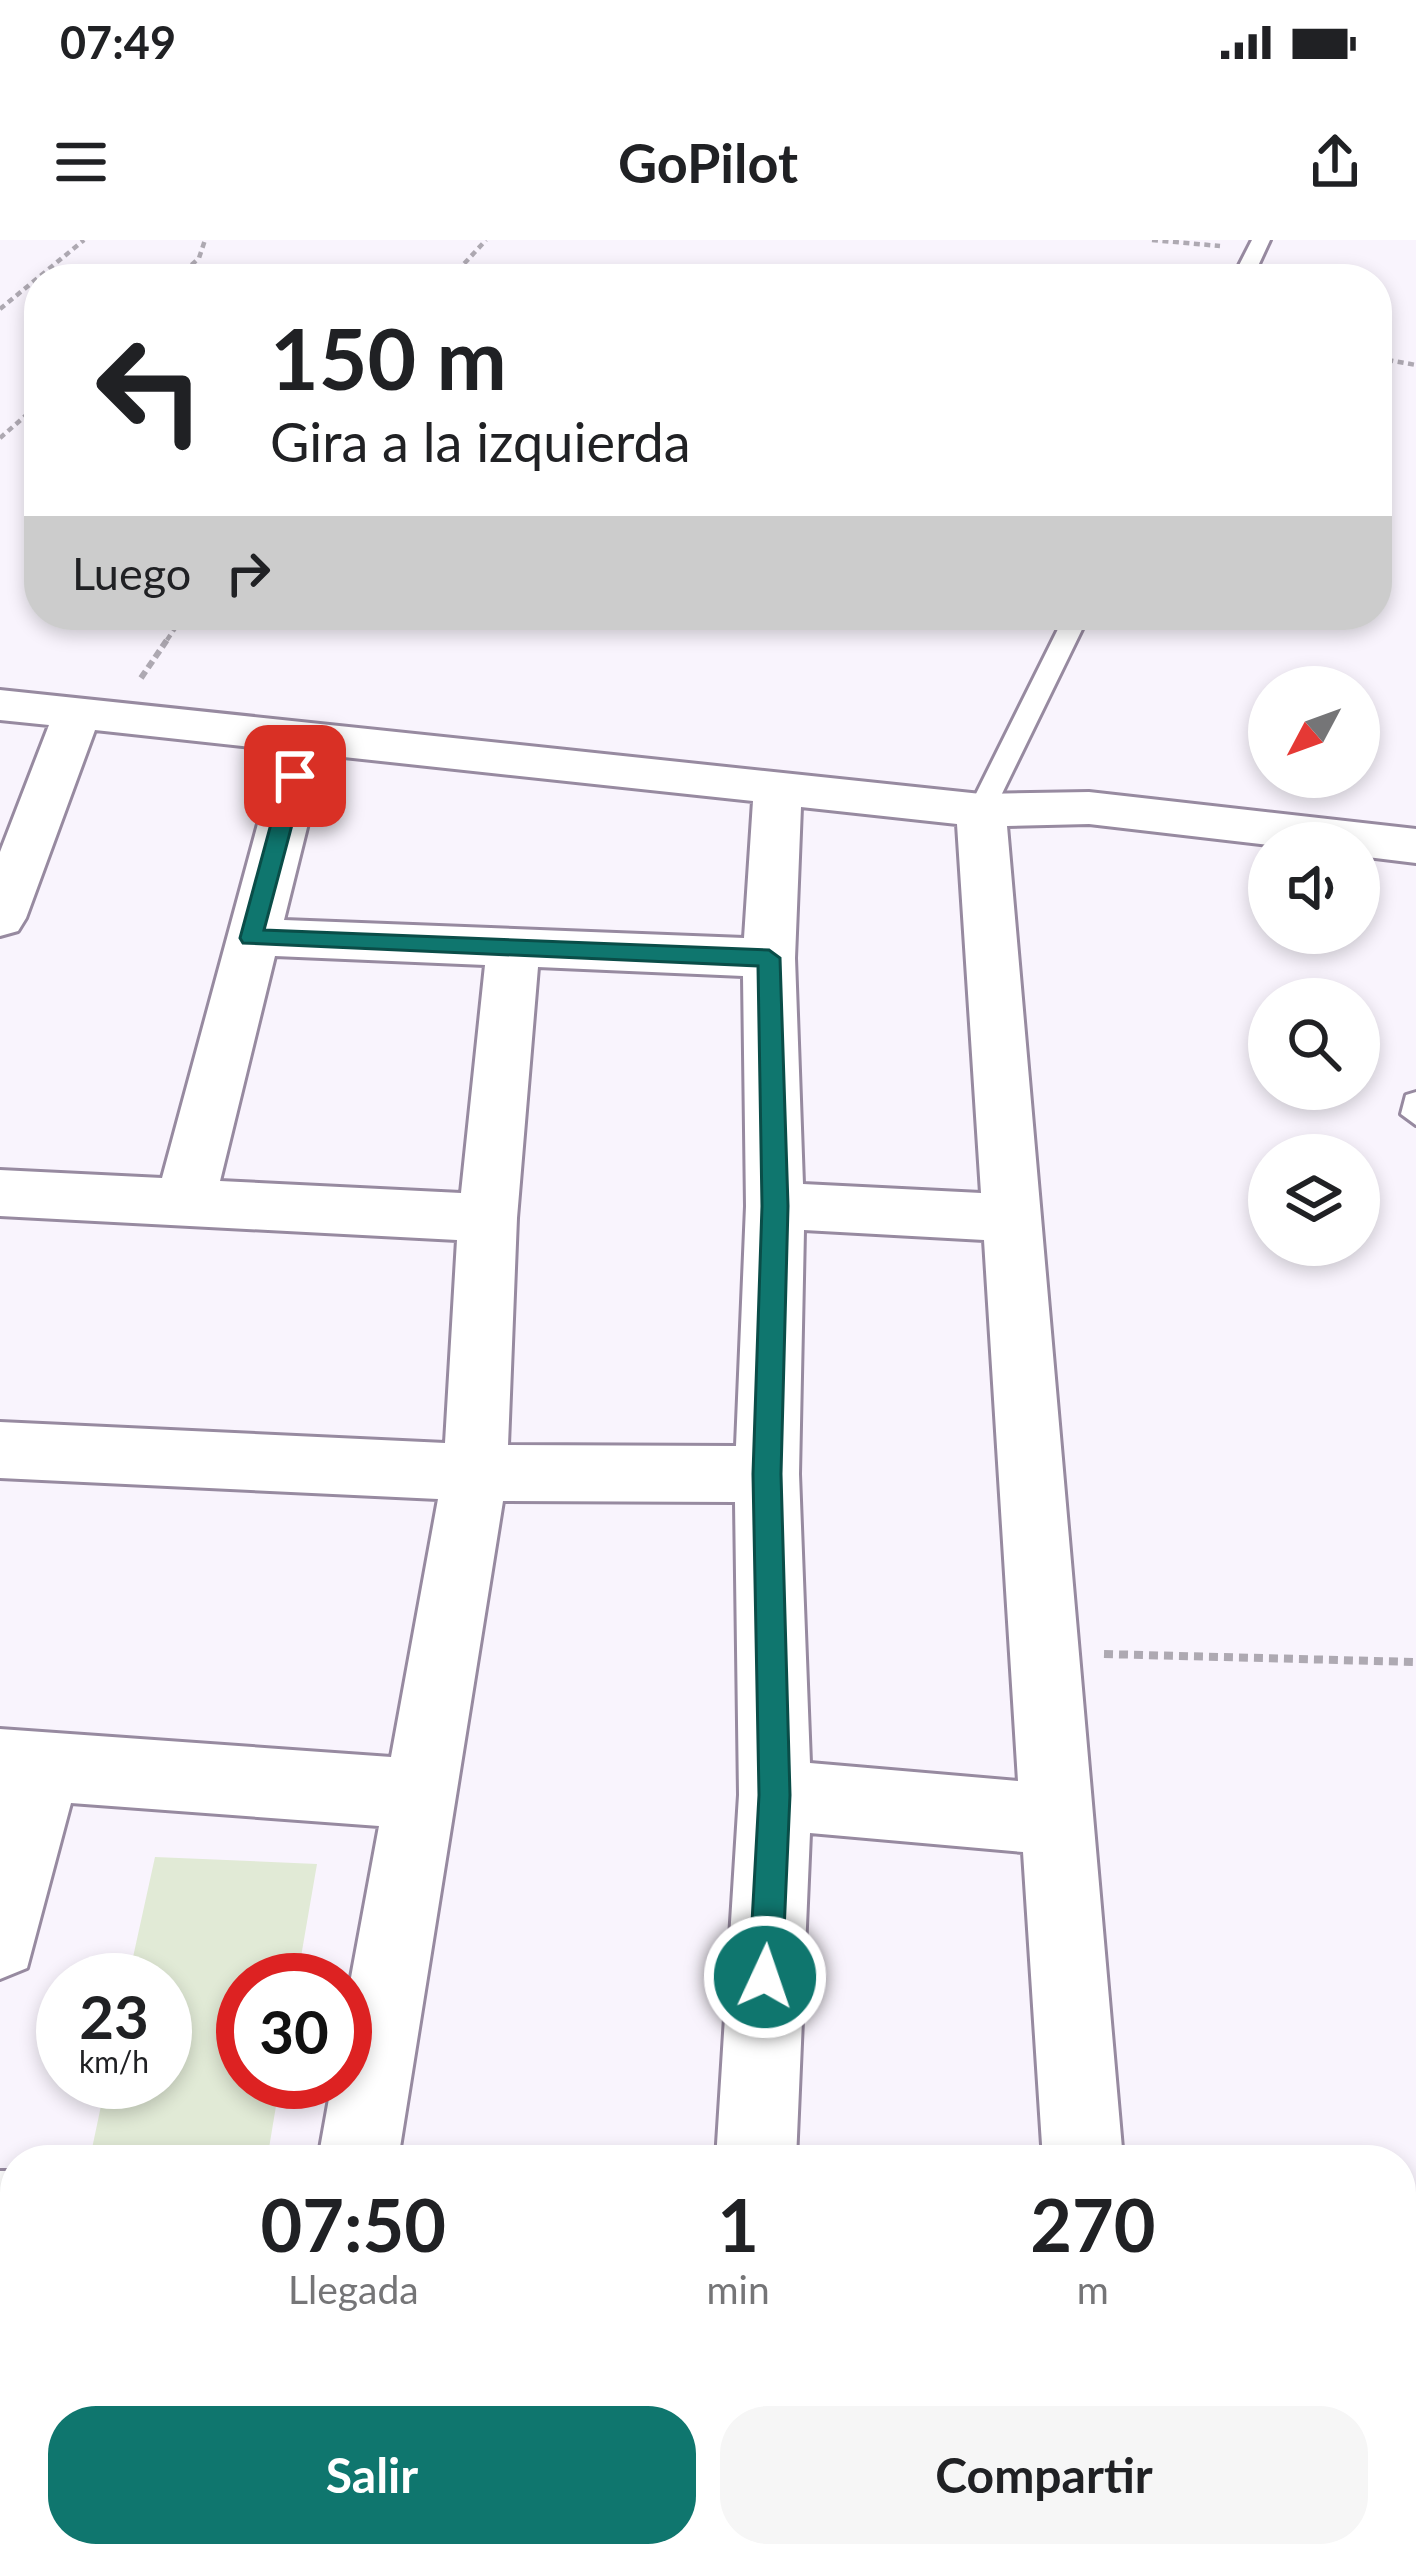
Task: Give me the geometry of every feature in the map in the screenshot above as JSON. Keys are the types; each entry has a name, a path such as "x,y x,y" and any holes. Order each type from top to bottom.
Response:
{"street":[{"path":"0,705 981,810 1089,808 1416,846"},
{"path":"0,918 96,714"},
{"path":"185,1204 306,735"},
{"path":"757,2145 775,1795 767,1474 775,1206 769,958 778,786"},
{"path":"981,810 1014,1218 1053,1820 1082,2145"},
{"path":"251,938 513,952 769,958"},
{"path":"361,2145 475,1472 488,1218 513,952"},
{"path":"0,1193 488,1218"},
{"path":"775,1206 1014,1218"},
{"path":"0,1450 475,1472 767,1474"},
{"path":"0,1941 23,1764 421,1794"},
{"path":"775,1795 1053,1820"}],"lane":[{"path":"981,810 1070,630"},
{"path":"1416,1103 1416,1114"}],"path":[{"path":"55,264 84,240"},
{"path":"464,264 486,240"},
{"path":"1152,240 1259,245"},
{"path":"0,309 24,289"},
{"path":"0,438 24,417"},
{"path":"96,714 171,630"},
{"path":"1042,1653 1416,1662"}],"green space":[{"path":"155,1857 317,1864 302,1953 216,1953 216,2109 276,2109 270,2145 93,2145 100,2109 192,2109 192,1953 134,1953"}],"route":[{"path":"295,776 251,938 513,952 769,958 775,1206 767,1474 775,1795 765,1977"}]}
